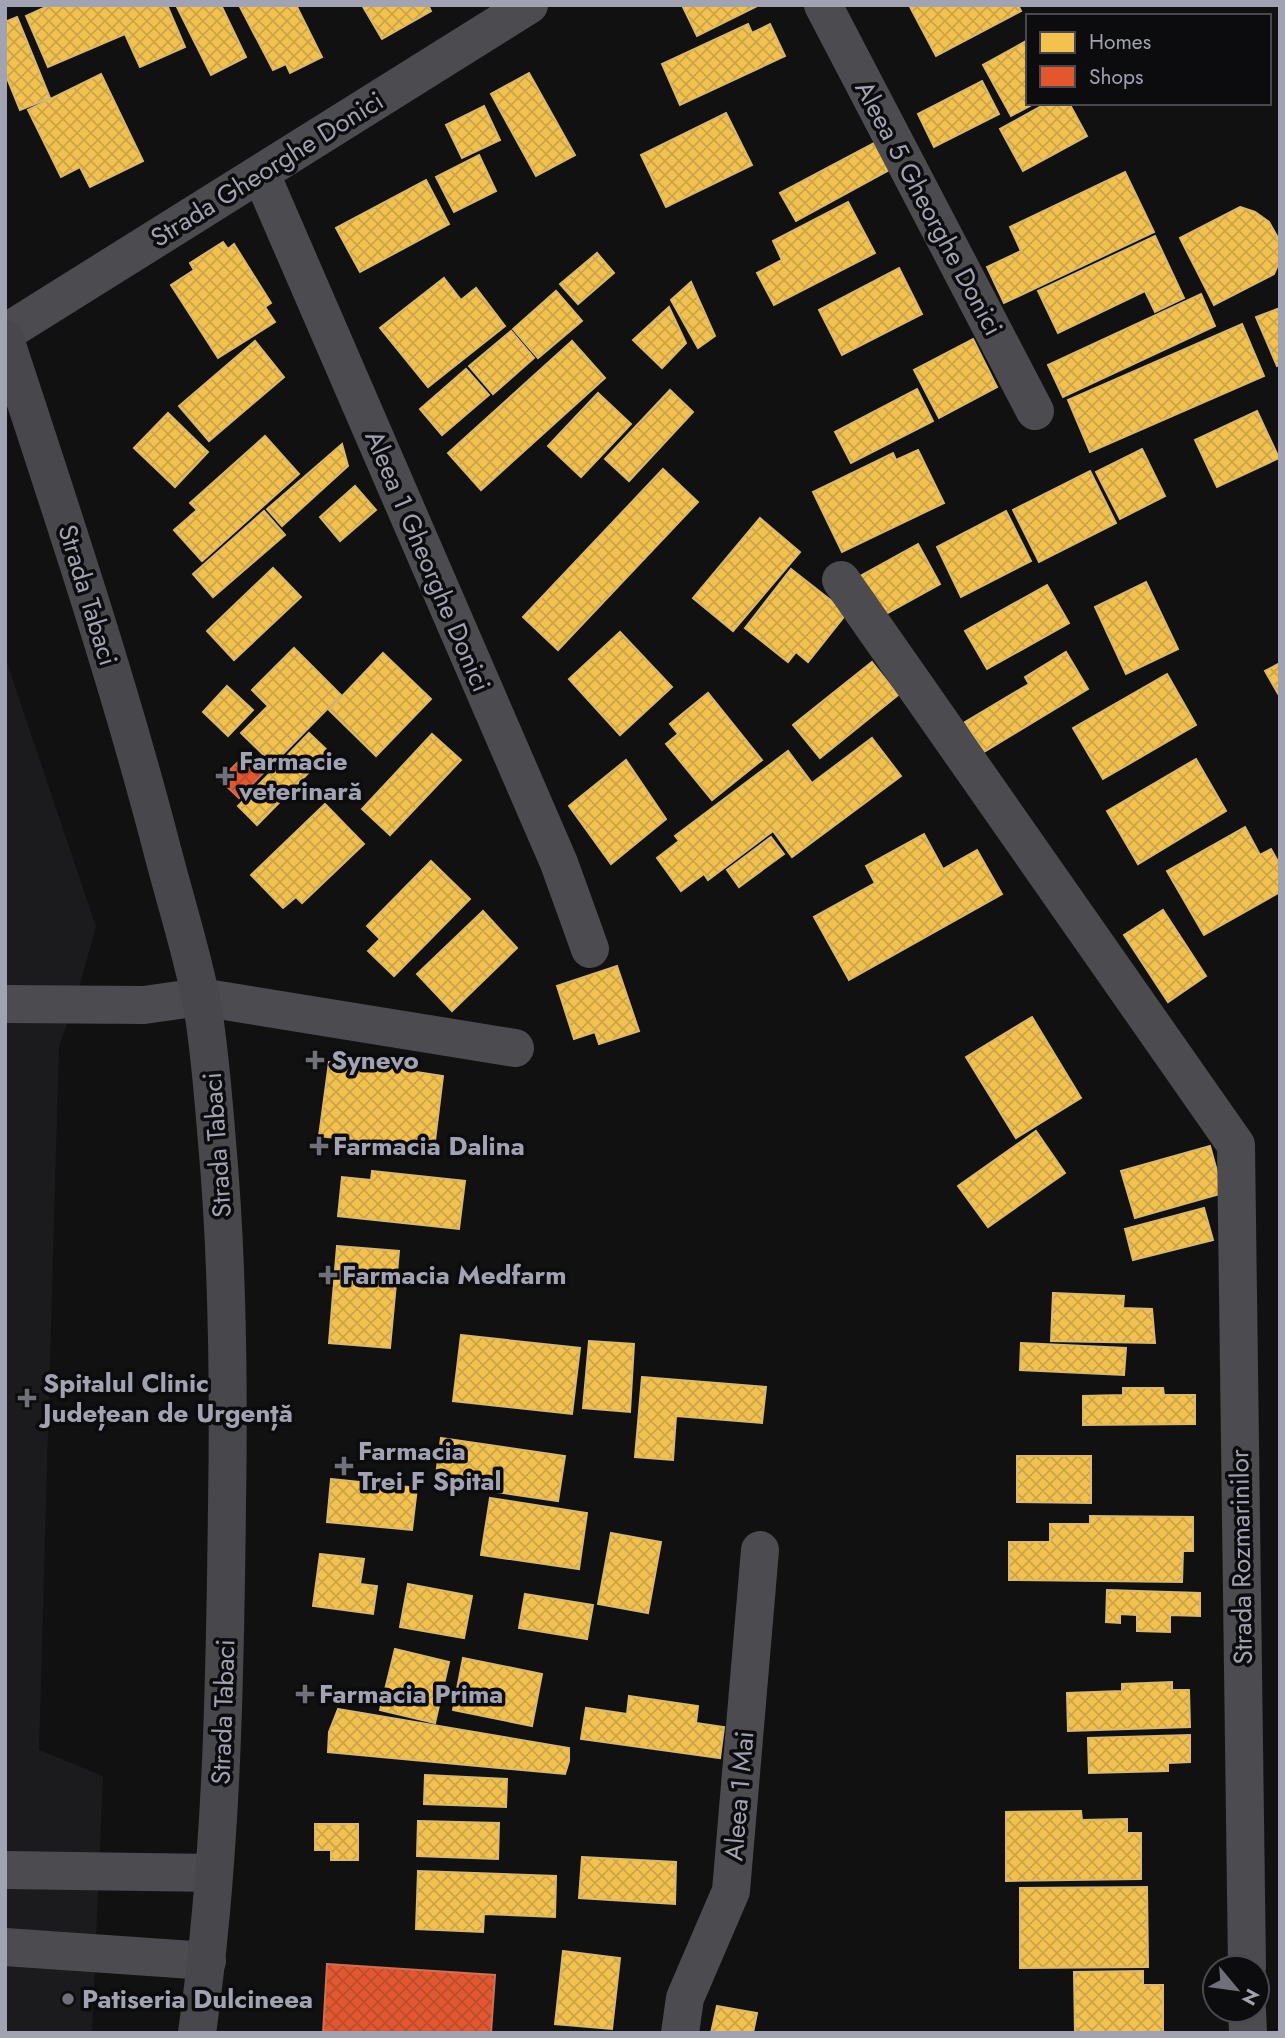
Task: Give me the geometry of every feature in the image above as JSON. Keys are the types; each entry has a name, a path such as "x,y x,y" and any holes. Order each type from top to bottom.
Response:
{"main road":[{"name":"Strada Tabaci","path":"5,339 83,575 139,758 200,997 209,1046 221,1187 229,1366 225,1675 214,1873 206,1970 197,2033"},
{"name":"Strada Tabaci","path":"206,1970 209,2033"}],"street":[{"name":"Strada Gheorghe Donici","path":"5,333 529,5"},
{"name":"Aleea 5 Gheorghe Donici","path":"823,5 1035,411"},
{"name":"Aleea 1 Gheorghe Donici","path":"261,174 559,863 590,949"},
{"name":"Strada Rozmarinilor","path":"841,580 1236,1146 1247,1954"},
{"path":"5,1004 144,1005 200,997 515,1048"},
{"name":"Aleea 1 Mai","path":"680,2033 685,1998 731,1891 760,1550"},
{"path":"5,1870 214,1873"},
{"path":"5,1947 206,1970"}],"shaded area":[{"name":"Spitalul Clinic Județean de Urgență","path":"5,657 96,927 74,1005 59,1046 39,1750 103,1776 92,2033 5,2033"}],"building: Homes":[{"path":"50,5 167,5 185,47 140,67 125,34 48,67 26,16"},
{"path":"176,5 221,5 246,57 211,75"},
{"path":"239,5 296,5 322,57 290,73 286,64 273,70"},
{"path":"362,5 428,5 431,11 382,39"},
{"path":"682,5 759,5 697,36"},
{"path":"909,5 1018,5 1021,11 936,56"},
{"path":"17,17 50,98 20,110 5,73 5,22"},
{"path":"748,24 752,33 770,24 785,56 680,105 662,64"},
{"path":"1026,41 1026,105 1031,105 1011,116 983,65"},
{"path":"529,73 575,155 536,176 491,94"},
{"path":"101,74 143,161 90,187 80,167 61,177 28,110"},
{"path":"982,81 999,114 934,147 918,114"},
{"path":"1043,105 1070,105 1087,136 1023,171 1000,129"},
{"path":"484,106 500,140 462,158 446,125"},
{"path":"726,113 752,165 666,207 641,155"},
{"path":"874,143 889,170 796,221 780,193"},
{"path":"479,155 496,191 454,212 436,177"},
{"path":"1125,172 1154,232 1004,303 987,267 1021,251 1010,227"},
{"path":"426,180 449,224 360,272 336,228"},
{"path":"848,202 875,253 774,305 757,273 782,260 773,241"},
{"path":"1240,207 1255,212 1269,222 1277,236 1279,262 1274,274 1214,305 1180,238"},
{"path":"1155,236 1184,298 1155,312 1145,291 1058,333 1038,291"},
{"path":"223,242 228,249 234,244 271,303 265,307 275,322 218,358 171,285 194,270 190,263"},
{"path":"597,253 614,273 578,304 560,284"},
{"path":"899,268 922,314 842,355 819,310"},
{"path":"444,278 461,300 476,288 505,326 428,387 380,328"},
{"path":"691,282 715,336 698,348 671,300"},
{"path":"556,291 582,321 538,358 513,329"},
{"path":"1201,294 1215,326 1063,397 1048,365"},
{"path":"669,307 686,343 662,368 633,340"},
{"path":"1280,308 1280,365 1277,366 1256,317"},
{"path":"1242,324 1264,376 1090,452 1068,400"},
{"path":"511,331 534,358 493,394 469,366"},
{"path":"973,339 997,387 939,418 914,370"},
{"path":"255,341 284,377 209,441 179,406"},
{"path":"572,341 605,378 481,490 448,453"},
{"path":"466,369 489,395 442,435 420,409"},
{"path":"917,389 933,421 851,463 835,432"},
{"path":"670,390 693,412 629,481 605,459"},
{"path":"598,393 631,424 581,477 548,446"},
{"path":"1257,411 1279,458 1217,487 1195,440"},
{"path":"168,413 208,452 175,487 134,448"},
{"path":"265,436 299,474 202,561 174,530 197,510 190,503"},
{"path":"342,444 348,466 282,526 267,509"},
{"path":"1142,449 1165,496 1120,519 1096,472"},
{"path":"918,450 944,503 842,552 813,492 893,453 896,460"},
{"path":"663,469 698,502 558,650 523,617"},
{"path":"1090,471 1116,523 1039,562 1013,510"},
{"path":"355,486 376,510 340,541 320,517"},
{"path":"264,511 285,535 213,597 193,574"},
{"path":"1006,511 1031,561 961,597 937,547"},
{"path":"760,518 800,552 733,631 693,598"},
{"path":"918,544 940,584 877,619 855,579"},
{"path":"273,568 301,597 234,660 207,631"},
{"path":"791,569 847,613 808,662 796,652 788,662 745,628"},
{"path":"1146,582 1178,649 1126,674 1095,607"},
{"path":"1047,585 1069,623 987,669 965,631"},
{"path":"620,632 672,687 620,735 569,679"},
{"path":"294,648 341,695 273,764 241,733 268,706 252,690"},
{"path":"1066,652 1088,689 984,752 965,722 1029,684 1025,677"},
{"path":"383,653 431,699 376,756 329,710"},
{"path":"872,662 898,695 820,758 793,725"},
{"path":"1280,663 1280,697 1265,671"},
{"path":"1167,674 1196,725 1103,779 1073,728"},
{"path":"227,686 253,710 228,736 203,712"},
{"path":"708,693 762,760 712,800 666,744 678,734 670,724"},
{"path":"309,733 329,752 257,825 238,806"},
{"path":"432,734 461,760 390,835 362,809"},
{"path":"872,738 901,776 792,857 773,831 708,880 704,874 681,891 657,858 679,841 675,836 788,751 812,783"},
{"path":"1196,759 1226,811 1138,864 1107,811"},
{"path":"626,760 666,819 611,864 569,806"},
{"path":"325,804 364,844 302,903 296,897 283,908 251,875"},
{"path":"1245,827 1260,855 1271,849 1280,865 1280,892 1204,935 1167,871"},
{"path":"924,834 943,869 977,850 1002,894 849,980 814,917 875,883 866,866"},
{"path":"771,837 784,854 739,887 727,870"},
{"path":"431,861 470,899 394,976 368,951 380,939 367,926"},
{"path":"1163,910 1206,976 1168,1002 1124,935"},
{"path":"483,911 517,948 452,1011 417,974"},
{"path":"617,966 639,1031 599,1044 595,1032 574,1039 557,986"},
{"path":"1032,1017 1081,1098 1016,1138 966,1057"},
{"path":"373,1061 397,1064 397,1069 443,1076 434,1149 319,1136 329,1062 373,1067"},
{"path":"1036,1131 1065,1173 988,1227 958,1186"},
{"path":"1210,1146 1223,1193 1135,1218 1121,1171"},
{"path":"372,1171 465,1181 459,1229 338,1216 342,1177 371,1180"},
{"path":"1204,1208 1213,1240 1133,1260 1125,1229"},
{"path":"337,1246 399,1251 390,1348 329,1343"},
{"path":"1053,1293 1124,1296 1123,1308 1152,1309 1155,1343 1051,1341"},
{"path":"461,1335 580,1348 572,1414 453,1401"},
{"path":"589,1341 634,1344 630,1412 583,1408"},
{"path":"1021,1343 1126,1348 1124,1375 1020,1370"},
{"path":"642,1377 766,1387 762,1423 676,1416 673,1460 635,1457"},
{"path":"1123,1388 1163,1388 1164,1395 1195,1395 1195,1424 1083,1425 1083,1396 1123,1395"},
{"path":"441,1438 565,1456 558,1501 435,1483"},
{"path":"1017,1456 1091,1456 1091,1503 1017,1502"},
{"path":"331,1479 417,1488 412,1530 327,1522"},
{"path":"490,1498 587,1513 579,1569 481,1555"},
{"path":"1090,1516 1193,1517 1193,1551 1183,1551 1182,1582 1009,1580 1009,1542 1050,1542 1050,1524 1090,1524"},
{"path":"611,1533 661,1542 648,1613 598,1604"},
{"path":"320,1554 364,1559 360,1584 377,1586 373,1614 313,1606"},
{"path":"408,1584 472,1596 464,1638 400,1627"},
{"path":"1107,1590 1200,1593 1200,1616 1170,1615 1170,1632 1137,1631 1137,1615 1120,1614 1120,1623 1106,1622"},
{"path":"525,1594 593,1605 587,1639 519,1628"},
{"path":"395,1649 449,1662 435,1723 380,1710"},
{"path":"463,1658 542,1674 532,1726 453,1710"},
{"path":"1172,1682 1172,1690 1189,1690 1190,1727 1068,1731 1067,1693 1122,1691 1122,1684"},
{"path":"629,1696 698,1706 696,1723 724,1727 720,1758 581,1739 586,1708 627,1714"},
{"path":"338,1709 569,1748 569,1761 565,1774 328,1752 329,1732"},
{"path":"1190,1735 1190,1762 1168,1763 1168,1771 1089,1773 1088,1738"},
{"path":"425,1775 507,1779 506,1807 424,1804"},
{"path":"1081,1811 1082,1820 1127,1819 1127,1833 1141,1833 1141,1879 1006,1881 1006,1812"},
{"path":"418,1821 499,1823 498,1859 417,1856"},
{"path":"315,1824 358,1824 358,1860 331,1860 331,1850 315,1850"},
{"path":"582,1857 676,1862 675,1904 579,1898"},
{"path":"418,1871 556,1876 555,1917 484,1914 483,1932 416,1929"},
{"path":"1147,1887 1148,1967 1020,1968 1020,1888"},
{"path":"563,1951 620,1958 612,2029 555,2024"},
{"path":"1143,1971 1143,1985 1163,1985 1163,2033 1075,2033 1074,1972"},
{"path":"717,2006 757,2013 753,2033 711,2033"}],"building: Shops":[{"path":"248,752 266,770 239,798 220,780"},
{"path":"327,1964 495,1975 491,2033 323,2033"}],"place":[{"name":"Farmacie veterinară","path":"225,776"},
{"name":"Synevo","path":"315,1060"},
{"name":"Farmacia Dalina","path":"319,1146"},
{"name":"Farmacia Medfarm","path":"328,1275"},
{"name":"Spitalul Clinic Județean de Urgență","path":"27,1398"},
{"name":"Farmacia Trei F Spital","path":"344,1466"},
{"name":"Farmacia Prima","path":"305,1694"},
{"name":"Patiseria Dulcineea","path":"68,1999"}]}
